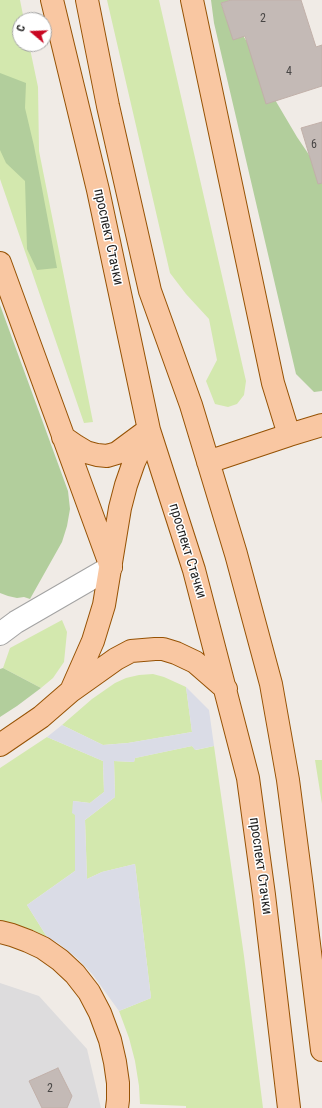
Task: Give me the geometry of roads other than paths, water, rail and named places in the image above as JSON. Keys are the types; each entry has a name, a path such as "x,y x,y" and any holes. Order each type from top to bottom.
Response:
{"main road":[{"name":"проспект Стачки","path":"52,0 98,190 149,430 194,570 248,778 264,895 289,1108"},
{"name":"проспект Стачки","path":"87,0 108,106 150,291 191,405 236,554 270,684 288,780 322,1050"},
{"path":"192,0 273,383 289,435"},
{"path":"0,262 111,567"},
{"path":"208,462 322,425"},
{"path":"63,437 86,452 107,456 117,453 149,430"},
{"path":"71,691 93,641 104,605 120,508 134,462 149,430"},
{"path":"0,745 41,717 71,691 116,659 131,651 163,649 176,653 195,662 226,689"},
{"path":"0,932 12,935 43,948 60,960 75,974 89,992 100,1013 116,1062 118,1083 117,1108"}],"street":[{"path":"0,634 16,622 111,567"}]}
